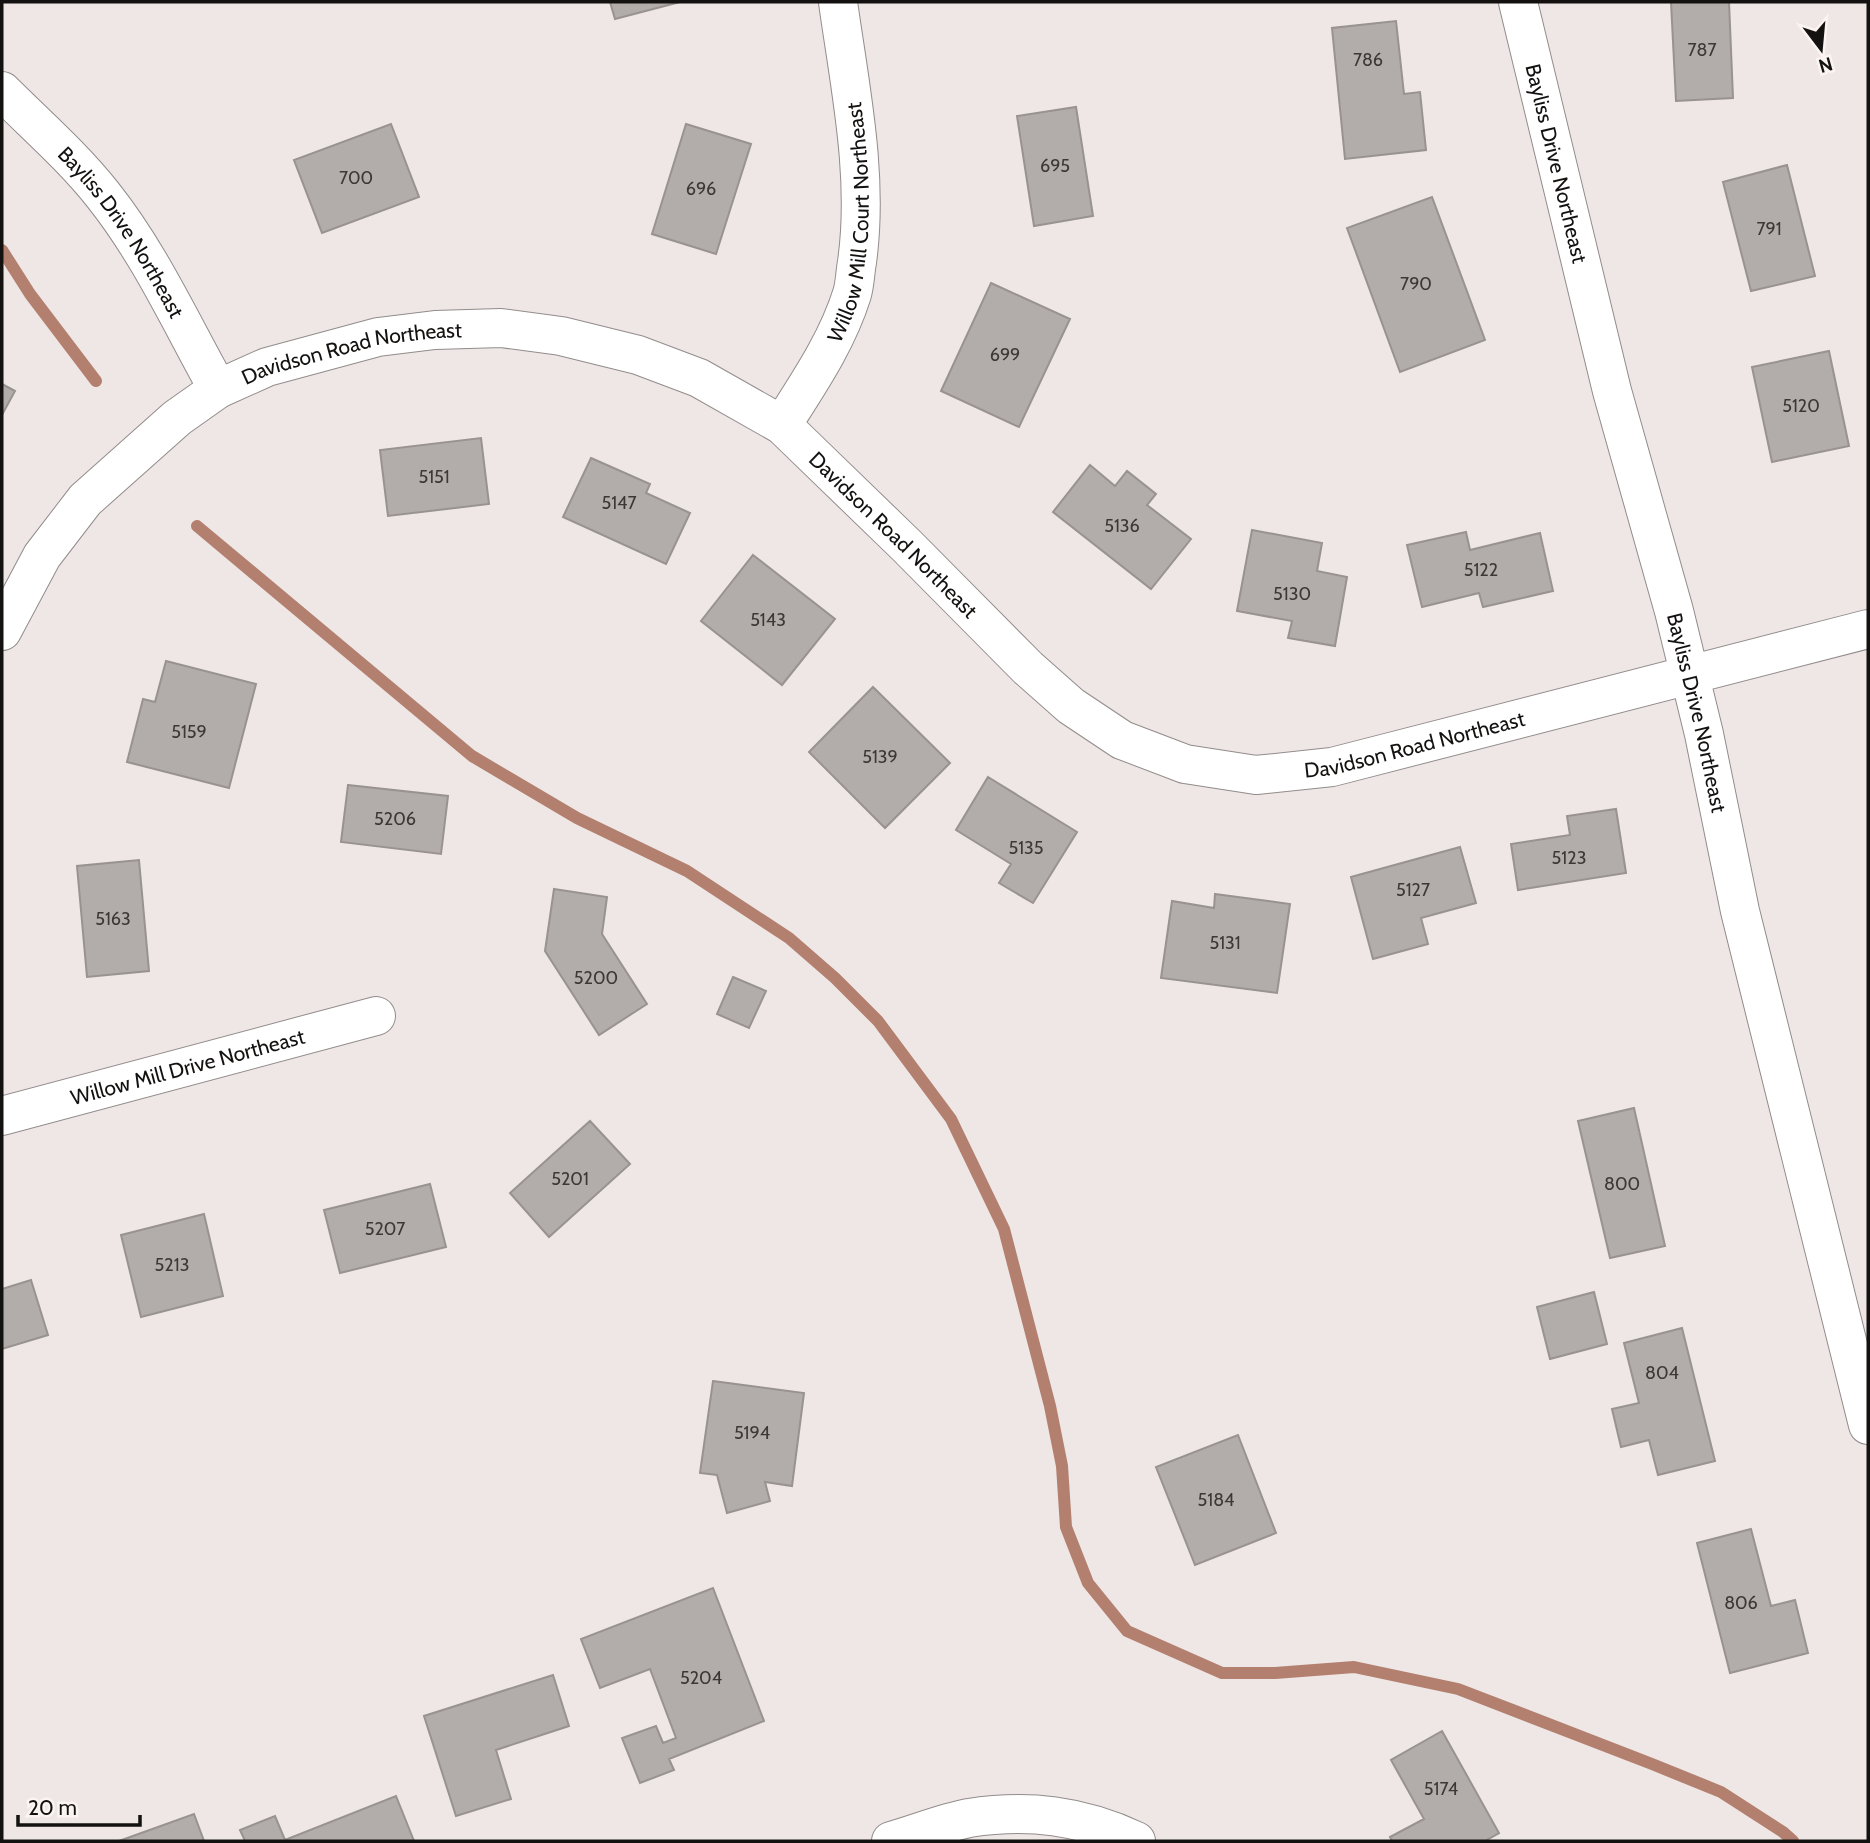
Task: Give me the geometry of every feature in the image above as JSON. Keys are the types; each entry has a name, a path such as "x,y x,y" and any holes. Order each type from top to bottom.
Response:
{"street":[{"name":"Willow Mill Court Northeast","path":"782,425 837,335 852,292 859,245 862,197 858,149 838,2"},
{"name":"Bayliss Drive Northeast","path":"1518,2 1612,391 1674,611 1740,911 1868,1425"},
{"name":"Bayliss Drive Northeast","path":"2,91 61,148 103,195 161,283 218,389"},
{"name":"Davidson Road Northeast","path":"2,631 42,556 85,500 177,418 218,389 267,367 378,337 435,330 501,328 561,337 638,355 699,378 782,425 1028,668 1071,706 1122,740 1185,764 1256,775 1332,767 1868,629"},
{"name":"Willow Mill Drive Northeast","path":"2,1116 376,1016"},
{"path":"891,1841 966,1819 1019,1813 1066,1818 1106,1827 1136,1841"}],"building":[{"path":"610,2 680,2 615,19"},
{"path":"1671,2 1729,2 1733,98 1676,101"},
{"path":"1396,21 1404,94 1420,92 1426,150 1345,159 1332,28"},
{"path":"1076,107 1093,216 1034,226 1017,116"},
{"path":"391,124 419,197 322,233 294,160"},
{"path":"686,124 751,144 716,254 652,234"},
{"path":"1787,165 1815,276 1751,291 1723,182"},
{"path":"1432,197 1485,340 1400,372 1347,228"},
{"path":"991,283 1070,319 1019,427 941,391"},
{"path":"1829,351 1849,446 1772,462 1752,367"},
{"path":"2,384 15,391 2,415"},
{"path":"481,438 489,504 388,516 380,450"},
{"path":"591,458 650,484 646,493 690,513 666,564 563,517"},
{"path":"1090,465 1115,486 1127,471 1156,494 1147,505 1191,539 1151,589 1053,512"},
{"path":"1252,530 1322,543 1317,571 1347,577 1335,646 1288,638 1292,621 1237,611"},
{"path":"1466,532 1470,550 1540,533 1553,591 1483,607 1479,593 1422,607 1407,545"},
{"path":"753,555 835,619 782,685 701,621"},
{"path":"166,661 256,684 229,788 127,762 143,699 155,702"},
{"path":"873,687 950,763 885,828 809,752"},
{"path":"988,777 1077,832 1033,903 999,883 1011,864 956,830"},
{"path":"348,785 448,796 441,854 341,842"},
{"path":"1616,809 1626,873 1518,890 1511,844 1570,835 1567,816"},
{"path":"1460,847 1476,903 1421,918 1428,944 1373,959 1351,877"},
{"path":"139,860 149,971 87,977 77,866"},
{"path":"554,889 607,897 602,934 647,1004 599,1035 545,951"},
{"path":"1215,894 1290,904 1277,993 1161,978 1172,901 1214,908"},
{"path":"733,977 766,991 749,1028 717,1014"},
{"path":"1634,1108 1665,1246 1610,1258 1578,1121"},
{"path":"590,1121 630,1164 549,1237 510,1193"},
{"path":"430,1184 446,1247 340,1273 324,1210"},
{"path":"204,1214 223,1296 141,1317 121,1235"},
{"path":"31,1280 48,1335 2,1349 2,1289"},
{"path":"1594,1292 1607,1344 1550,1359 1537,1307"},
{"path":"1682,1328 1715,1461 1658,1475 1649,1440 1621,1447 1612,1409 1639,1403 1624,1343"},
{"path":"713,1381 804,1393 792,1486 765,1482 770,1501 727,1513 717,1475 700,1473"},
{"path":"1238,1435 1276,1533 1195,1565 1156,1467"},
{"path":"1751,1529 1771,1606 1795,1600 1808,1653 1730,1673 1697,1543"},
{"path":"713,1588 764,1721 669,1759 674,1770 640,1783 622,1738 656,1726 663,1743 676,1738 650,1669 600,1688 581,1639"},
{"path":"553,1675 569,1726 496,1750 511,1799 456,1816 424,1716"},
{"path":"1442,1731 1499,1833 1485,1841 1392,1841 1390,1837 1424,1819 1391,1760"},
{"path":"396,1796 414,1841 245,1841 240,1830 275,1816 285,1840"},
{"path":"194,1814 204,1841 119,1841"}],"waterway":[{"path":"2,250 30,294 96,381"},
{"path":"197,526 472,756 577,818 687,871 789,938 835,978 878,1021 951,1119 1004,1229 1050,1406 1062,1466 1066,1527 1088,1583 1127,1631 1222,1673 1275,1673 1354,1667 1458,1689 1721,1792 1793,1841"}]}
